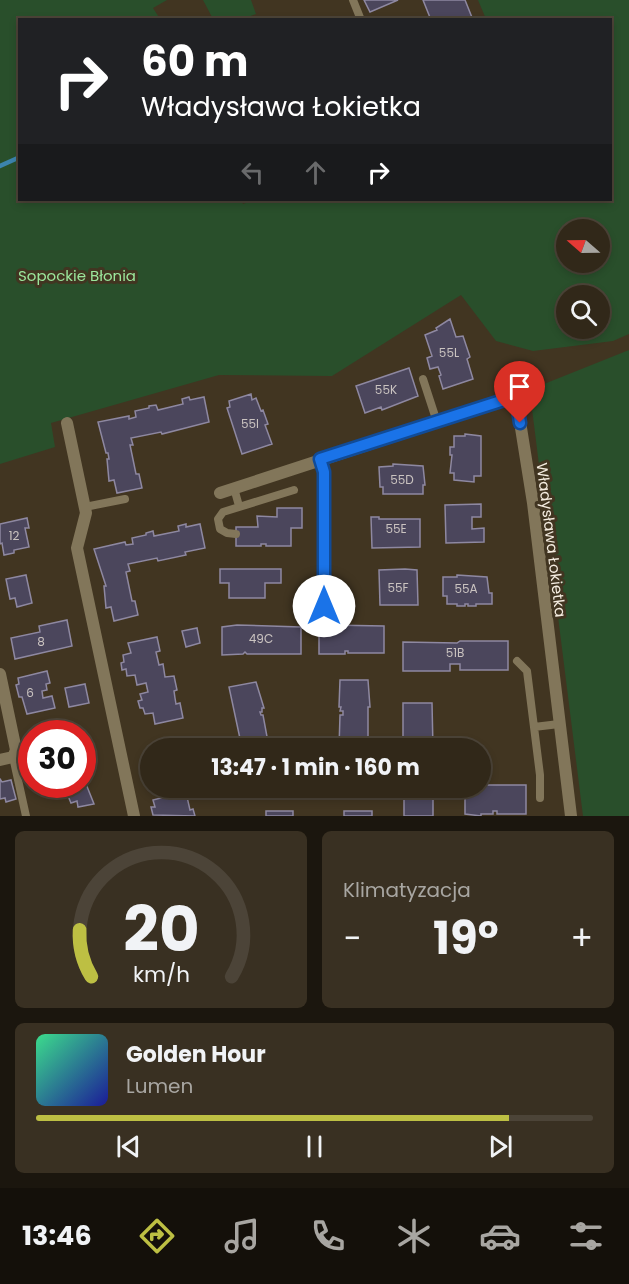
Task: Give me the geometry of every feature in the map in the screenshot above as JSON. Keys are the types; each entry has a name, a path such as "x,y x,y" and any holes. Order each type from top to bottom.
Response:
{"street":[{"name":"Władysława Łokietka","path":"220,493 507,399 517,403 533,503 571,816"},
{"path":"67,423 86,516 77,548 134,816"},
{"path":"320,459 324,472 324,606"},
{"path":"0,674 16,750 6,759"}],"lane":[{"path":"352,0 360,18"},
{"path":"423,379 437,422"},
{"path":"234,488 239,506"},
{"path":"236,534 222,532 218,523 219,516 223,512 294,490"},
{"path":"85,507 125,499"},
{"path":"517,661 526,671 540,775 540,798"},
{"path":"534,727 559,724"},
{"path":"6,759 26,816"}],"green space":[{"name":"Sopockie Błonia","path":"0,0 167,0 153,8 159,18 18,18 18,201 242,201 243,204 251,201 612,201 612,18 486,18 478,0 629,0 629,334 613,341 533,351 496,341 461,295 332,376 219,375 51,423 55,447 0,464"},
{"path":"203,0 251,0 256,14 245,18 212,18"},
{"path":"629,350 629,816 583,816 530,393 539,386"}],"building":[{"path":"364,0 398,0 370,12"},
{"path":"423,0 465,0 472,18 430,18"},
{"path":"450,319 456,337 463,336 470,357 467,359 473,379 443,389 438,367 430,369 427,358 432,356 425,335 437,330 436,328"},
{"path":"409,368 418,396 382,410 381,407 365,413 356,386"},
{"path":"251,394 252,400 256,398 261,411 263,410 268,424 265,425 272,444 242,454 227,408 230,407 229,401"},
{"path":"189,397 190,400 204,397 209,422 162,434 161,432 131,438 133,445 130,445 136,474 139,474 142,488 117,493 114,480 109,481 108,453 106,453 98,422 129,416 129,419 136,417 135,411 149,408 149,406 156,405 158,410 183,404 182,399"},
{"path":"465,434 481,436 481,476 474,476 474,482 454,480 454,473 450,473 452,455 450,455 450,447 454,447 454,436 465,436"},
{"path":"393,464 423,466 425,485 423,485 423,494 383,494 383,487 380,487 379,467 393,466"},
{"path":"481,504 481,517 472,517 472,529 484,528 484,542 446,543 445,505"},
{"path":"277,508 302,508 302,528 291,528 291,546 261,544 261,546 236,546 236,527 258,527 257,516 277,517"},
{"path":"371,517 420,519 420,547 372,548"},
{"path":"27,518 29,528 25,528 29,547 4,555 2,543 0,544 0,524"},
{"path":"186,524 186,527 200,524 205,548 158,561 157,558 128,564 130,571 126,572 132,601 135,601 138,615 114,621 111,607 106,608 104,586 106,586 94,549 125,542 126,545 133,544 132,538 153,531 154,536 179,531 178,526"},
{"path":"220,569 281,569 281,583 265,583 265,598 229,598 229,583 220,583"},
{"path":"379,570 417,570 418,605 380,605"},
{"path":"26,575 32,603 17,607 15,598 10,599 6,579"},
{"path":"457,575 487,577 489,593 492,593 492,604 457,606 457,604 447,604 447,596 443,596 443,577 457,577"},
{"path":"67,620 72,646 15,659 11,638 40,632 39,626"},
{"path":"237,625 301,627 301,654 247,654 245,652 222,655 222,627"},
{"path":"319,626 384,626 384,653 348,653 345,651 345,654 319,654"},
{"path":"197,628 200,643 186,647 182,631"},
{"path":"157,637 160,651 156,652 159,665 163,664 165,677 174,676 177,690 174,691 176,704 180,703 183,718 155,724 153,713 145,714 138,701 142,700 140,694 148,692 146,683 137,685 135,675 127,676 126,669 122,670 121,663 124,662 123,655 131,653 128,643"},
{"path":"460,641 508,641 508,670 460,670 460,664 450,664 450,671 403,671 403,642 457,643"},
{"path":"47,671 50,683 46,684 47,690 42,691 43,698 52,696 55,708 27,714 16,685 19,684 18,678"},
{"path":"340,680 368,680 370,707 368,707 368,738 339,738 340,715 343,715 343,711 340,711 341,707 339,707"},
{"path":"256,682 264,708 260,712 263,715 267,738 240,738 229,687"},
{"path":"85,684 89,703 69,707 65,688"},
{"path":"403,703 432,703 433,738 403,738"},
{"path":"0,779 2,782 11,780 16,799 6,802 5,798 0,799"},
{"path":"491,785 526,785 526,814 497,814 497,811 493,811 493,814 481,814 481,816 465,814 465,798 491,798"},
{"path":"69,798 92,798 94,804 78,807 77,801 71,803"},
{"path":"187,798 190,810 193,809 195,816 153,815 151,807 155,807 153,800"},
{"path":"404,798 433,798 433,816 404,816"},
{"path":"266,811 293,811 293,816 266,816"},
{"path":"344,811 372,811 372,816 344,816"}],"waterway":[{"path":"0,166 18,158"}],"route":[{"path":"324,606 324,472 320,459 507,399 517,403 520,423"}]}
